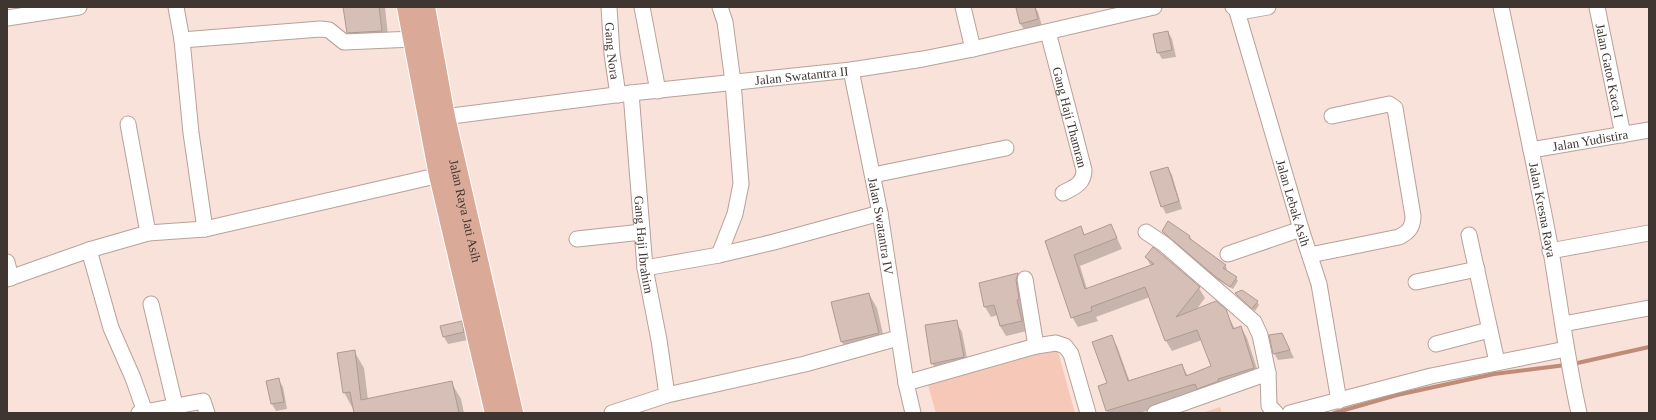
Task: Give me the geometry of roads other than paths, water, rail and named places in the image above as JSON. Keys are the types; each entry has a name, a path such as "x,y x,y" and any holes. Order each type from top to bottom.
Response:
{"main road":[{"name":"Jalan Raya Jati Asih","path":"408,7 440,176 496,413"},
{"name":"Jalan Raya Jati Asih","path":"424,7 444,117 512,413"}],"street":[{"path":"7,18 51,9 79,7"},
{"path":"176,7 182,40 191,133 205,229"},
{"name":"Gang Nora","path":"609,7 612,54 624,94"},
{"path":"642,7 658,91"},
{"path":"719,255 735,214 741,184 733,82 725,22 720,7"},
{"path":"963,7 973,49"},
{"name":"Jalan Swatantra II","path":"444,117 624,94 851,70 923,59 973,49 1154,7"},
{"path":"1235,7 1245,11 1268,7"},
{"name":"Jalan Lebak Asih","path":"1235,7 1301,229 1319,284 1339,401"},
{"name":"Jalan Kresna Raya","path":"1501,7 1531,150 1550,250 1570,372 1579,413"},
{"name":"Jalan Gatot Kaca I","path":"1597,7 1623,135"},
{"path":"182,40 320,29 329,30 344,42 414,39"},
{"name":"Gang Haji Thamran","path":"1048,32 1084,170 1084,177 1080,183 1063,193"},
{"name":"Jalan Swatantra IV","path":"851,70 880,213 898,338 913,413"},
{"name":"Gang Haji Ibrahim","path":"624,94 642,232 645,268 659,340 667,395"},
{"path":"1310,256 1400,237 1413,226 1413,216 1395,108 1389,104 1332,116"},
{"path":"128,124 148,234"},
{"name":"Jalan Yudistira","path":"1531,150 1649,130"},
{"path":"873,175 1006,148"},
{"path":"7,262 9,278 89,250 148,234 205,229 440,176"},
{"path":"645,268 719,255 774,242 880,213"},
{"path":"1228,254 1301,229"},
{"path":"578,239 642,232"},
{"path":"1146,232 1164,244 1254,322 1260,335 1268,372 1269,406 1276,413"},
{"path":"1550,250 1649,233"},
{"path":"1469,234 1497,362"},
{"path":"89,250 111,328 133,378 142,412 204,401 208,413"},
{"path":"1416,282 1477,269"},
{"path":"1025,278 1036,346"},
{"path":"152,304 175,405"},
{"path":"1563,324 1649,308"},
{"path":"1436,344 1489,330"},
{"path":"612,413 667,395 804,364 898,338"},
{"path":"906,383 1036,346 1056,343 1065,346 1071,354 1088,413"},
{"path":"1290,413 1431,376 1497,362 1567,352"},
{"path":"1155,413 1268,372"}],"waterway":[{"path":"1573,364 1649,347"},
{"path":"1334,413 1397,395 1494,374 1566,365"}]}
